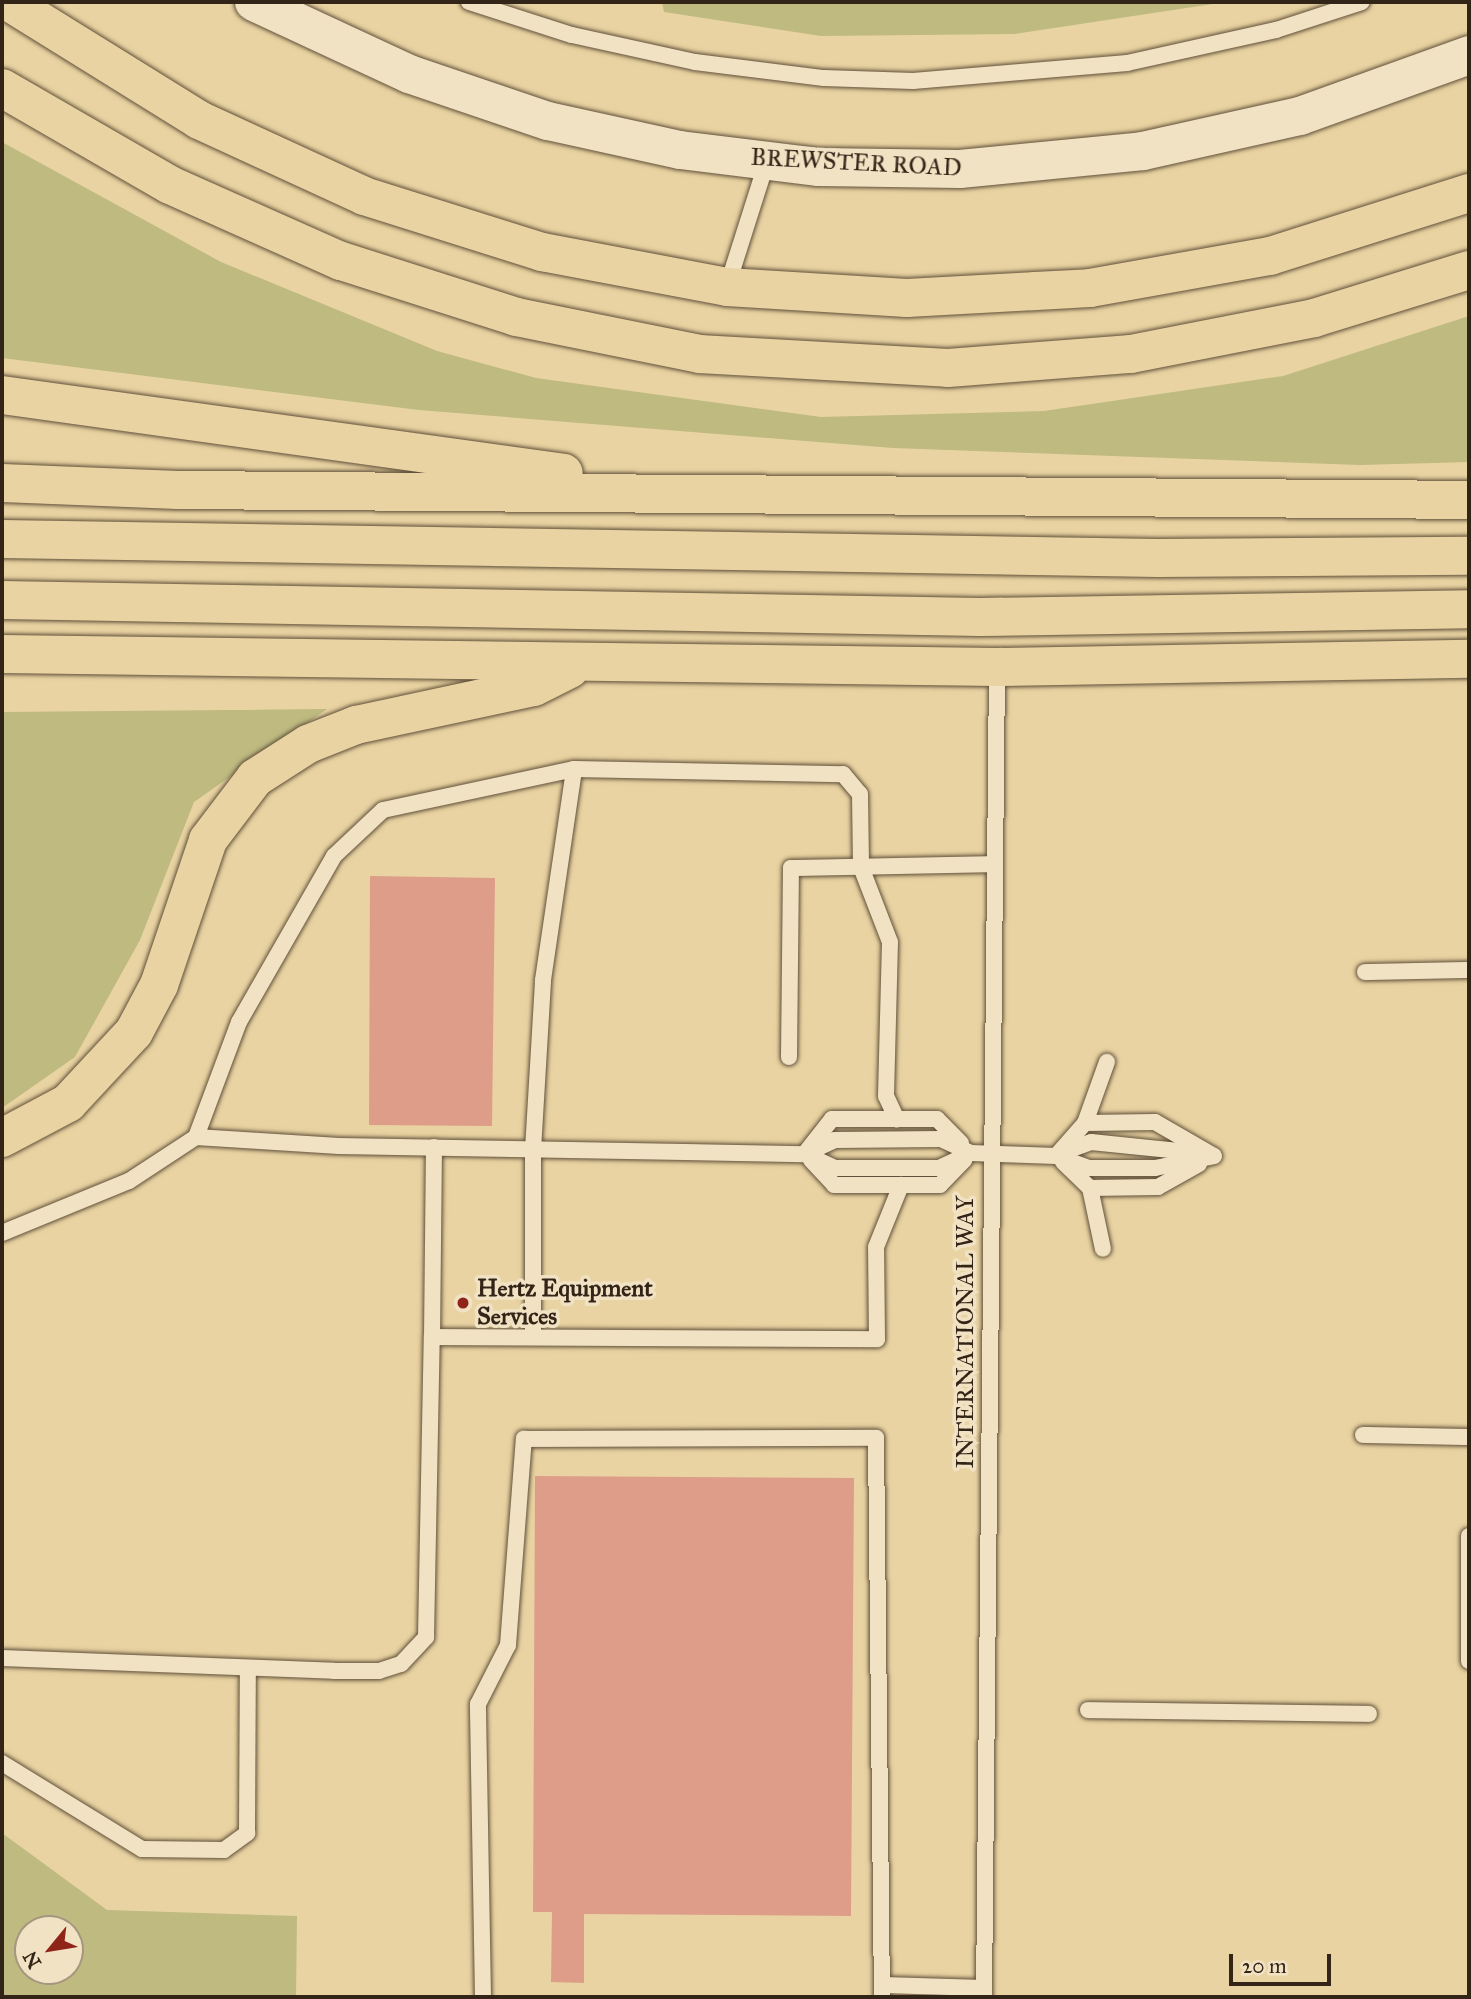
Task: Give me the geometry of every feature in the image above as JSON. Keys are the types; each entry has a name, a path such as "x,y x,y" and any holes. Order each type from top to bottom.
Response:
{"highway":[{"path":"9,2 199,120 364,196 542,253 727,287 907,298 1090,288 1270,256 1469,193"},
{"path":"2,88 170,185 341,261 516,317 699,354 948,368 1119,356 1302,321 1469,270"},
{"path":"2,395 469,456 687,493"},
{"path":"2,484 1469,500"},
{"path":"2,525 229,542"},
{"path":"2,539 1228,558 1469,556"},
{"path":"2,600 981,617 1469,609"},
{"path":"2,654 997,667 1469,659"},
{"path":"2,1138 68,1103 134,1032 159,985 208,840 255,778 298,749 356,725 534,687 581,663"}],"street":[{"name":"BREWSTER ROAD","path":"254,2 399,70 503,107 634,141 767,162 948,169 1097,158 1300,116 1469,55"}],"lane":[{"path":"469,2 572,35 695,62 824,78 935,81 1039,75 1176,55 1362,2"},
{"path":"727,287 767,162"},
{"name":"INTERNATIONAL WAY","path":"984,1992 992,864 997,667"},
{"path":"533,1335 533,1150 543,980 574,769"},
{"path":"196,1137 239,1022 334,856 383,810 574,769 843,774 860,794 860,867 890,942 886,1096 897,1120"},
{"path":"789,1057 791,868 992,864"},
{"path":"1365,972 1469,970"},
{"path":"1056,1156 1085,1123 1107,1062"},
{"path":"805,1154 832,1119 937,1119 971,1153"},
{"path":"1085,1123 1155,1122 1214,1156"},
{"path":"2,1233 128,1181 196,1137 533,1150 805,1154 835,1168 939,1168 971,1153"},
{"path":"805,1154 835,1140 941,1139 971,1153 1056,1156 1089,1168 1142,1168 1214,1156"},
{"path":"1056,1156 1091,1142 1154,1143 1214,1156"},
{"path":"2,1658 379,1671 401,1664 426,1637 434,1147"},
{"path":"805,1154 834,1185 940,1185 971,1153"},
{"path":"1056,1156 1090,1188 1103,1249"},
{"path":"1090,1188 1158,1187 1214,1156"},
{"path":"432,1337 533,1335 877,1339 876,1247 901,1185"},
{"path":"1363,1435 1469,1437"},
{"path":"484,1997 478,1704 508,1645 524,1439 876,1438 883,1991 984,1992"},
{"path":"1469,1536 1469,1661"},
{"path":"2,1763 142,1849 224,1850 247,1833 248,1668"},
{"path":"1088,1710 1368,1714"}],"shaded area":[{"path":"662,2 1226,2 1014,34 821,36 664,12"},
{"path":"2,142 221,262 437,351 536,378 821,417 1044,411 1283,376 1469,316 1469,462 1360,465 893,448 419,410 2,358"},
{"path":"327,709 194,802 140,940 75,1057 2,1108 2,712"},
{"path":"2,1833 107,1910 297,1916 296,1997 2,1997"}],"building":[{"path":"370,876 495,878 492,1126 369,1125"},
{"path":"535,1476 854,1478 851,1916 584,1914 584,1983 551,1982 552,1912 533,1912"}],"place":[{"name":"Hertz Equipment Services","path":"463,1303"}]}
